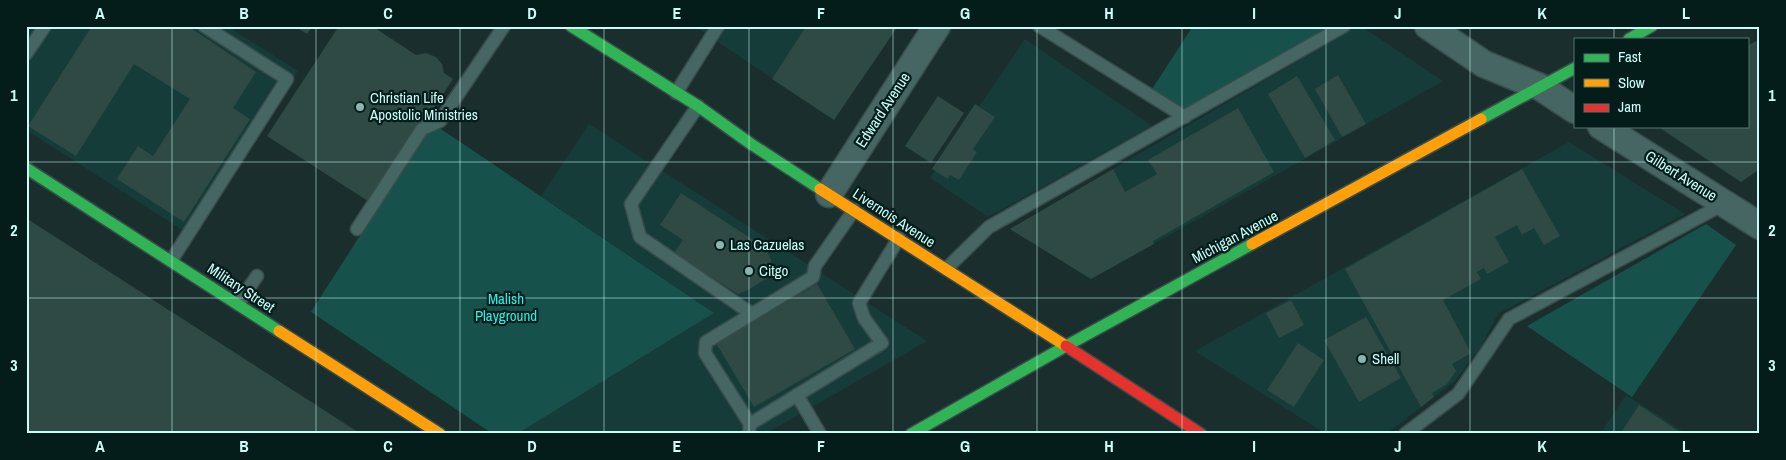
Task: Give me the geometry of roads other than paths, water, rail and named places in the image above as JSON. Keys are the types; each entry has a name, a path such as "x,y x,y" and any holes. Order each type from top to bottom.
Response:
{"main road":[{"name":"Livernois Avenue","path":"571,26 698,106 751,144 1201,434"},
{"path":"1631,38 1652,26"},
{"name":"Michigan Avenue","path":"911,434 1066,346 1574,69"},
{"name":"Military Street","path":"26,168 440,434"}],"street":[{"name":"Edward Avenue","path":"829,194 937,26"},
{"path":"1428,26 1484,64 1540,88 1574,109"},
{"name":"Gilbert Avenue","path":"1604,128 1760,226"}],"lane":[{"path":"26,54 45,26"},
{"path":"171,261 287,79 204,26"},
{"path":"357,229 422,129 440,121 504,26"},
{"path":"676,92 718,26"},
{"path":"1039,26 1185,117"},
{"path":"946,269 989,227 1344,26"},
{"path":"698,106 631,204 634,217 640,237 752,314"},
{"path":"1405,434 1458,394 1509,319 1724,204"},
{"path":"854,210 815,266 813,276 706,342 705,353 750,429 797,395 882,343 864,318 859,303 899,238"},
{"path":"238,304 257,276"},
{"path":"797,395 820,434"}],"place":[{"name":"Christian Life Apostolic Ministries","path":"360,107"},
{"name":"Las Cazuelas","path":"720,245"},
{"name":"Citgo","path":"749,271"},
{"name":"Shell","path":"1362,359"}],"park label":[{"name":"Malish Playground","path":"506,308"}]}
